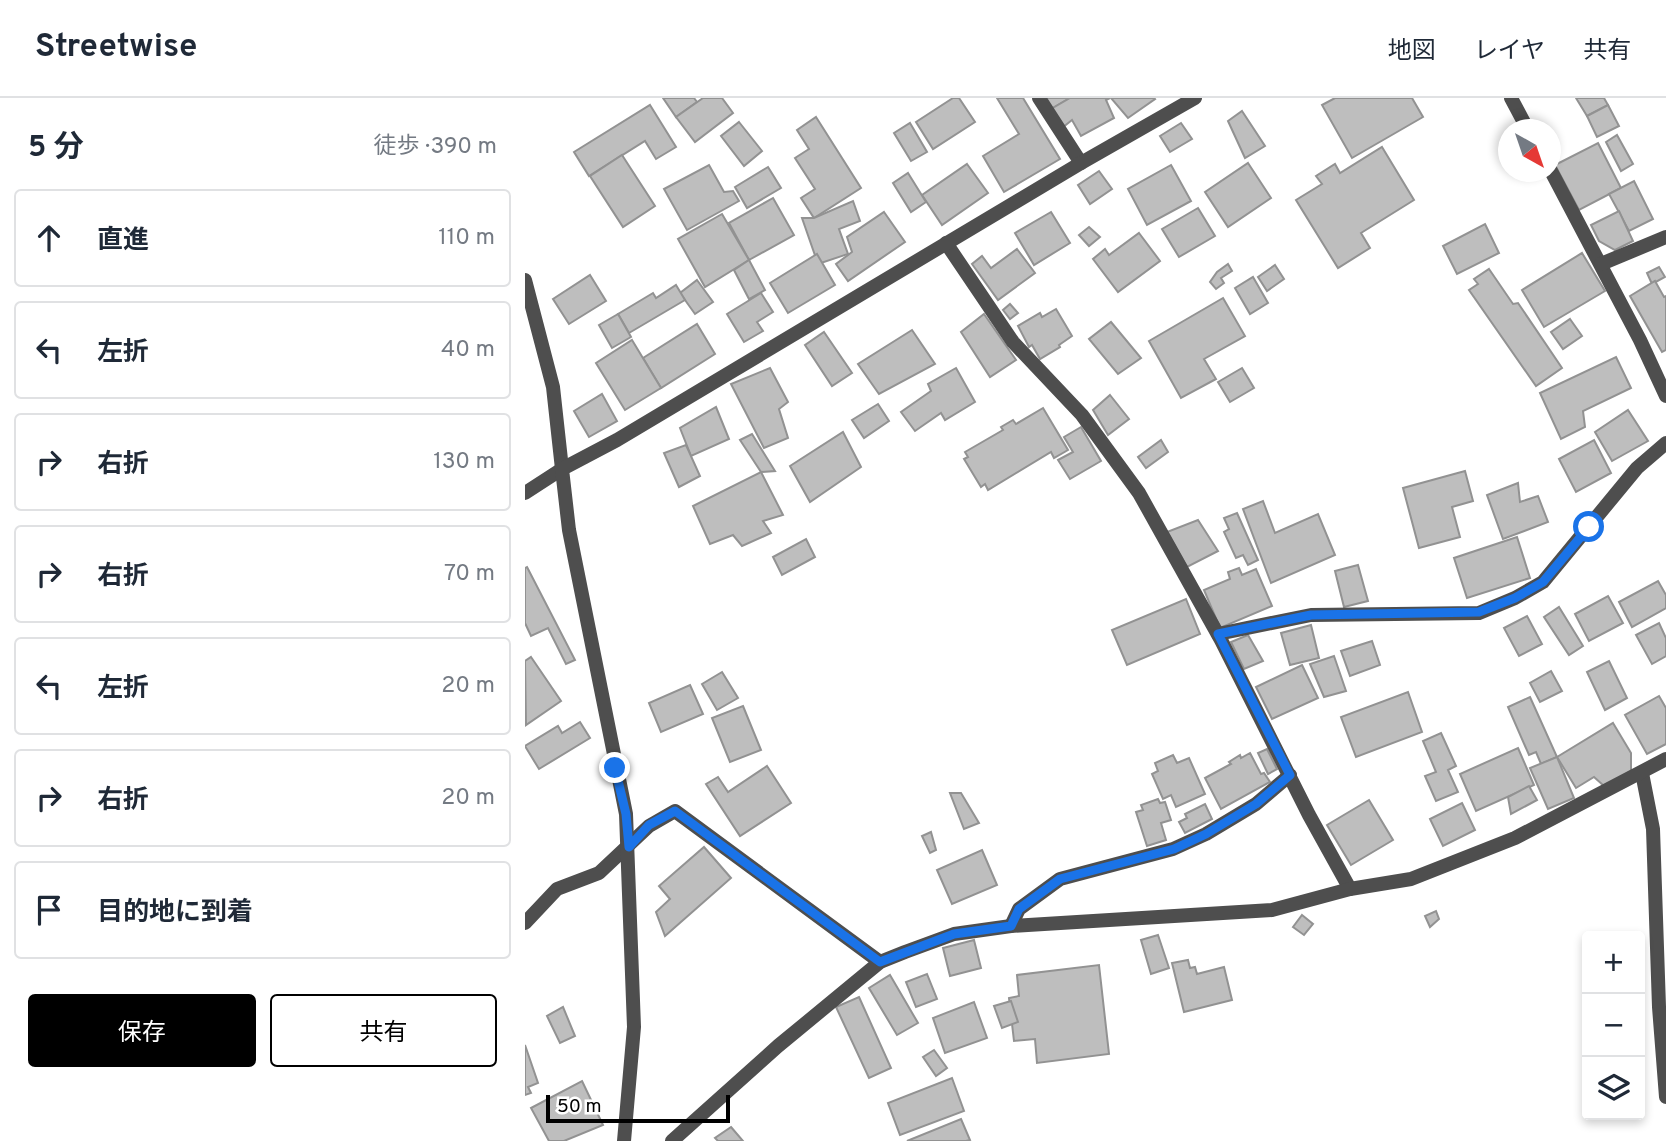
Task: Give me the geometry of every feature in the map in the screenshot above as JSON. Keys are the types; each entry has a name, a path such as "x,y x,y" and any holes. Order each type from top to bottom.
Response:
{"street":[{"path":"1039,98 1081,163"},
{"path":"525,493 1195,98"},
{"path":"1511,98 1522,119"},
{"path":"1557,182 1640,340 1666,396"},
{"path":"1601,264 1666,237"},
{"path":"946,243 1013,342 1082,415 1139,493 1218,634 1350,889"},
{"path":"525,280 553,387 569,530 626,814 634,1027 624,1141"},
{"path":"1218,634 1311,615 1479,612 1515,598 1543,582 1637,468 1666,443"},
{"path":"672,1141 778,1046 880,962 954,934 1011,926 1272,910 1350,889 1411,879 1515,838 1666,759"},
{"path":"1642,773 1653,829 1666,1097"},
{"path":"1011,926 1019,909 1060,879 1174,849 1206,834 1256,804 1290,775"},
{"path":"525,923 557,889 600,873 649,825 675,811 880,962"}],"building":[{"path":"663,98 694,98 697,102 676,117"},
{"path":"703,98 722,98 733,113 695,142 676,117"},
{"path":"953,98 959,98 975,122 933,149 916,122"},
{"path":"997,98 1023,98 1060,159 1004,192 983,156 1019,134"},
{"path":"1045,98 1068,98 1068,99 1051,109"},
{"path":"1070,98 1110,98 1106,100 1114,118 1081,136 1072,120 1062,128 1051,109"},
{"path":"1111,98 1154,98 1155,99 1128,118"},
{"path":"1335,98 1412,98 1423,117 1352,158 1322,105"},
{"path":"1576,98 1604,98 1608,105 1587,116"},
{"path":"650,105 676,147 656,159 645,141 589,176 574,152"},
{"path":"1608,105 1619,126 1597,137 1587,116"},
{"path":"1242,111 1265,146 1245,158 1228,121"},
{"path":"816,117 861,188 814,218 801,198 815,189 795,158 809,149 797,130"},
{"path":"739,122 762,151 744,166 721,136"},
{"path":"910,123 927,152 911,161 894,133"},
{"path":"1181,123 1192,139 1170,152 1160,136"},
{"path":"1617,135 1633,164 1621,171 1606,142"},
{"path":"1598,143 1621,188 1579,210 1561,176 1561,162"},
{"path":"1382,147 1414,200 1361,233 1370,248 1338,268 1296,200 1322,184 1316,176 1335,164 1340,173"},
{"path":"622,155 655,206 623,227 590,176"},
{"path":"1248,163 1271,198 1228,227 1205,192"},
{"path":"967,164 988,193 942,225 922,195"},
{"path":"709,165 724,192 733,191 739,201 687,230 664,189"},
{"path":"1171,165 1191,201 1147,225 1128,189"},
{"path":"768,167 781,188 747,208 735,187"},
{"path":"1099,171 1112,189 1090,204 1078,185"},
{"path":"908,173 926,202 911,212 893,183"},
{"path":"1634,181 1653,219 1629,231 1609,194"},
{"path":"773,198 794,235 749,260 729,223"},
{"path":"853,201 860,221 839,229 848,254 818,264 802,218 814,218"},
{"path":"1198,208 1215,236 1179,257 1162,229"},
{"path":"1619,211 1633,241 1615,250 1599,241 1591,225"},
{"path":"884,212 905,242 848,281 836,264 852,252 847,237"},
{"path":"1051,212 1070,243 1034,265 1015,233"},
{"path":"722,214 749,260 705,287 678,239"},
{"path":"1485,224 1499,253 1457,274 1443,246"},
{"path":"1089,227 1100,237 1089,246 1079,235"},
{"path":"1139,233 1160,261 1118,292 1093,259 1105,249 1109,255"},
{"path":"1017,249 1035,273 998,300 972,264 982,256 991,268"},
{"path":"1582,253 1605,291 1544,327 1522,290"},
{"path":"817,254 835,285 788,313 770,283"},
{"path":"749,260 765,290 749,299 734,270"},
{"path":"1228,264 1232,271 1221,278 1224,283 1216,289 1210,282 1217,272"},
{"path":"1275,265 1284,279 1267,291 1258,277"},
{"path":"1659,267 1665,277 1652,284 1647,273"},
{"path":"1489,269 1513,304 1518,303 1562,368 1536,386 1469,290 1478,284 1474,279"},
{"path":"590,275 606,301 569,324 553,299"},
{"path":"1253,277 1268,303 1250,314 1235,288"},
{"path":"697,280 713,302 695,314 680,293"},
{"path":"1655,281 1664,297 1666,296 1666,350 1662,352 1630,296"},
{"path":"676,285 685,300 629,333 618,314 653,293 656,298"},
{"path":"761,293 773,312 757,322 763,331 744,342 727,314"},
{"path":"1223,298 1245,336 1204,359 1216,379 1181,398 1149,341"},
{"path":"1010,304 1018,313 1010,319 1003,310"},
{"path":"1056,309 1072,336 1040,359 1032,345 1029,347 1018,326 1040,313 1042,317"},
{"path":"618,314 631,337 612,348 599,325"},
{"path":"984,314 1016,360 990,377 961,332"},
{"path":"1570,319 1582,336 1563,349 1551,332"},
{"path":"1111,322 1141,358 1118,374 1089,339"},
{"path":"697,324 715,354 661,388 643,358"},
{"path":"912,330 935,364 879,394 858,364"},
{"path":"824,332 852,373 832,386 805,345"},
{"path":"632,340 661,388 625,410 596,363"},
{"path":"1616,357 1631,388 1583,411 1585,427 1561,439 1540,393"},
{"path":"770,368 788,402 779,409 788,438 764,448 731,384"},
{"path":"956,368 975,402 945,420 941,413 915,431 901,412 931,391 928,384"},
{"path":"1242,368 1254,388 1230,402 1218,382"},
{"path":"602,394 617,421 589,437 574,411"},
{"path":"1110,395 1129,419 1108,435 1093,410"},
{"path":"878,404 889,421 864,438 852,420"},
{"path":"716,407 729,439 691,456 680,428"},
{"path":"1043,408 1068,450 1054,458 1051,452 988,490 985,484 981,487 964,459 968,457 965,452 1003,430 1001,427 1013,420 1016,424"},
{"path":"1628,410 1648,441 1612,461 1595,432"},
{"path":"1081,427 1101,461 1070,479 1058,460 1073,452 1064,437"},
{"path":"843,432 861,467 810,502 790,466"},
{"path":"752,434 775,471 761,472 740,440"},
{"path":"1161,440 1168,452 1146,468 1138,457"},
{"path":"1594,440 1611,473 1576,492 1559,459"},
{"path":"686,445 700,476 679,487 664,453"},
{"path":"1465,471 1473,501 1452,507 1460,537 1419,548 1403,488"},
{"path":"761,472 783,515 763,521 771,533 742,546 733,535 710,544 693,506"},
{"path":"1518,483 1520,502 1538,496 1548,522 1503,539 1487,495"},
{"path":"1263,501 1275,533 1318,514 1335,555 1271,583 1243,509"},
{"path":"1237,513 1258,560 1248,565 1243,555 1236,558 1224,532 1229,529 1224,518"},
{"path":"1198,520 1218,551 1187,567 1167,532"},
{"path":"1517,537 1530,578 1467,598 1454,558"},
{"path":"806,539 815,557 782,575 773,557"},
{"path":"1358,565 1368,601 1344,607 1335,571"},
{"path":"527,567 575,660 566,664 548,628 531,636 525,623"},
{"path":"1239,568 1242,575 1256,569 1272,606 1220,628 1204,590 1230,579 1228,572"},
{"path":"1658,581 1666,595 1666,608 1632,627 1619,602"},
{"path":"1608,596 1623,623 1589,641 1575,614"},
{"path":"1186,599 1200,634 1127,665 1112,630"},
{"path":"1559,607 1583,646 1569,655 1544,617"},
{"path":"1527,616 1542,644 1519,656 1504,628"},
{"path":"1659,623 1666,638 1666,656 1652,664 1636,635"},
{"path":"1311,625 1319,658 1290,665 1281,633"},
{"path":"1248,635 1263,661 1244,669 1231,642"},
{"path":"1372,641 1380,665 1350,676 1341,651"},
{"path":"1334,656 1346,691 1324,697 1310,664"},
{"path":"531,657 561,701 526,725 525,661"},
{"path":"1609,661 1627,698 1605,710 1587,672"},
{"path":"1302,665 1318,698 1272,719 1256,687"},
{"path":"1551,671 1562,691 1540,702 1530,683"},
{"path":"722,672 738,698 717,710 702,684"},
{"path":"690,685 703,714 661,732 649,703"},
{"path":"1408,692 1422,732 1356,757 1341,717"},
{"path":"1659,696 1666,708 1666,744 1647,754 1625,715"},
{"path":"1530,697 1557,757 1541,764 1536,752 1529,755 1508,707"},
{"path":"743,706 761,750 730,762 712,718"},
{"path":"580,722 590,738 539,769 525,746 558,726 562,733"},
{"path":"1613,723 1631,753 1631,771 1604,786 1594,777 1576,788 1557,757"},
{"path":"1441,733 1456,766 1448,770 1458,792 1436,801 1425,776 1436,772 1423,741"},
{"path":"1518,748 1534,785 1476,811 1460,774"},
{"path":"1267,749 1277,769 1268,774 1258,753"},
{"path":"1250,753 1261,774 1264,773 1270,782 1221,809 1205,778 1231,764 1229,762 1240,755 1241,758"},
{"path":"1173,755 1177,763 1189,758 1205,794 1176,807 1171,795 1163,799 1152,774 1158,771 1155,763"},
{"path":"1557,757 1574,798 1548,809 1530,768"},
{"path":"767,766 791,803 740,836 706,784 718,777 728,792"},
{"path":"1529,786 1537,800 1511,814 1508,797"},
{"path":"950,793 961,793 979,823 964,829"},
{"path":"1158,799 1160,803 1165,802 1171,820 1161,823 1166,840 1147,846 1136,812 1143,810 1141,805"},
{"path":"1369,800 1393,840 1351,865 1327,825"},
{"path":"1462,803 1475,830 1443,846 1430,819"},
{"path":"1205,804 1212,819 1185,833 1179,822 1187,818 1185,814"},
{"path":"931,832 936,850 930,853 922,836"},
{"path":"704,847 731,878 665,936 656,912 670,899 659,886"},
{"path":"982,850 997,885 952,904 937,870"},
{"path":"1436,911 1439,919 1430,927 1425,916"},
{"path":"1302,915 1313,924 1304,935 1293,927"},
{"path":"1158,935 1169,968 1151,974 1141,940"},
{"path":"974,940 981,968 950,976 943,948"},
{"path":"1188,960 1190,968 1195,967 1197,974 1224,967 1232,1000 1184,1012 1172,963"},
{"path":"1099,965 1109,1054 1037,1063 1035,1039 1014,1041 1009,998 1019,996 1017,975"},
{"path":"927,974 937,999 916,1007 906,982"},
{"path":"890,975 918,1023 897,1035 869,988"},
{"path":"859,997 891,1068 869,1078 836,1007"},
{"path":"1011,1001 1018,1022 1002,1028 994,1006"},
{"path":"974,1002 987,1038 945,1053 933,1018"},
{"path":"563,1007 575,1036 560,1043 547,1016"},
{"path":"525,1045 538,1083 528,1087 531,1093 525,1095"},
{"path":"934,1050 947,1068 936,1076 923,1057"},
{"path":"952,1078 964,1111 900,1135 888,1103"},
{"path":"582,1081 603,1125 564,1141 549,1141 531,1108"},
{"path":"961,1119 970,1140 907,1141"},
{"path":"731,1127 743,1141 718,1141 715,1138"}],"route":[{"path":"615,768 626,814 629,847 649,825 675,811 880,962 954,934 1011,926 1019,909 1060,879 1174,849 1206,834 1256,804 1290,775 1218,634 1311,615 1479,612 1515,598 1543,582 1589,527"}]}
